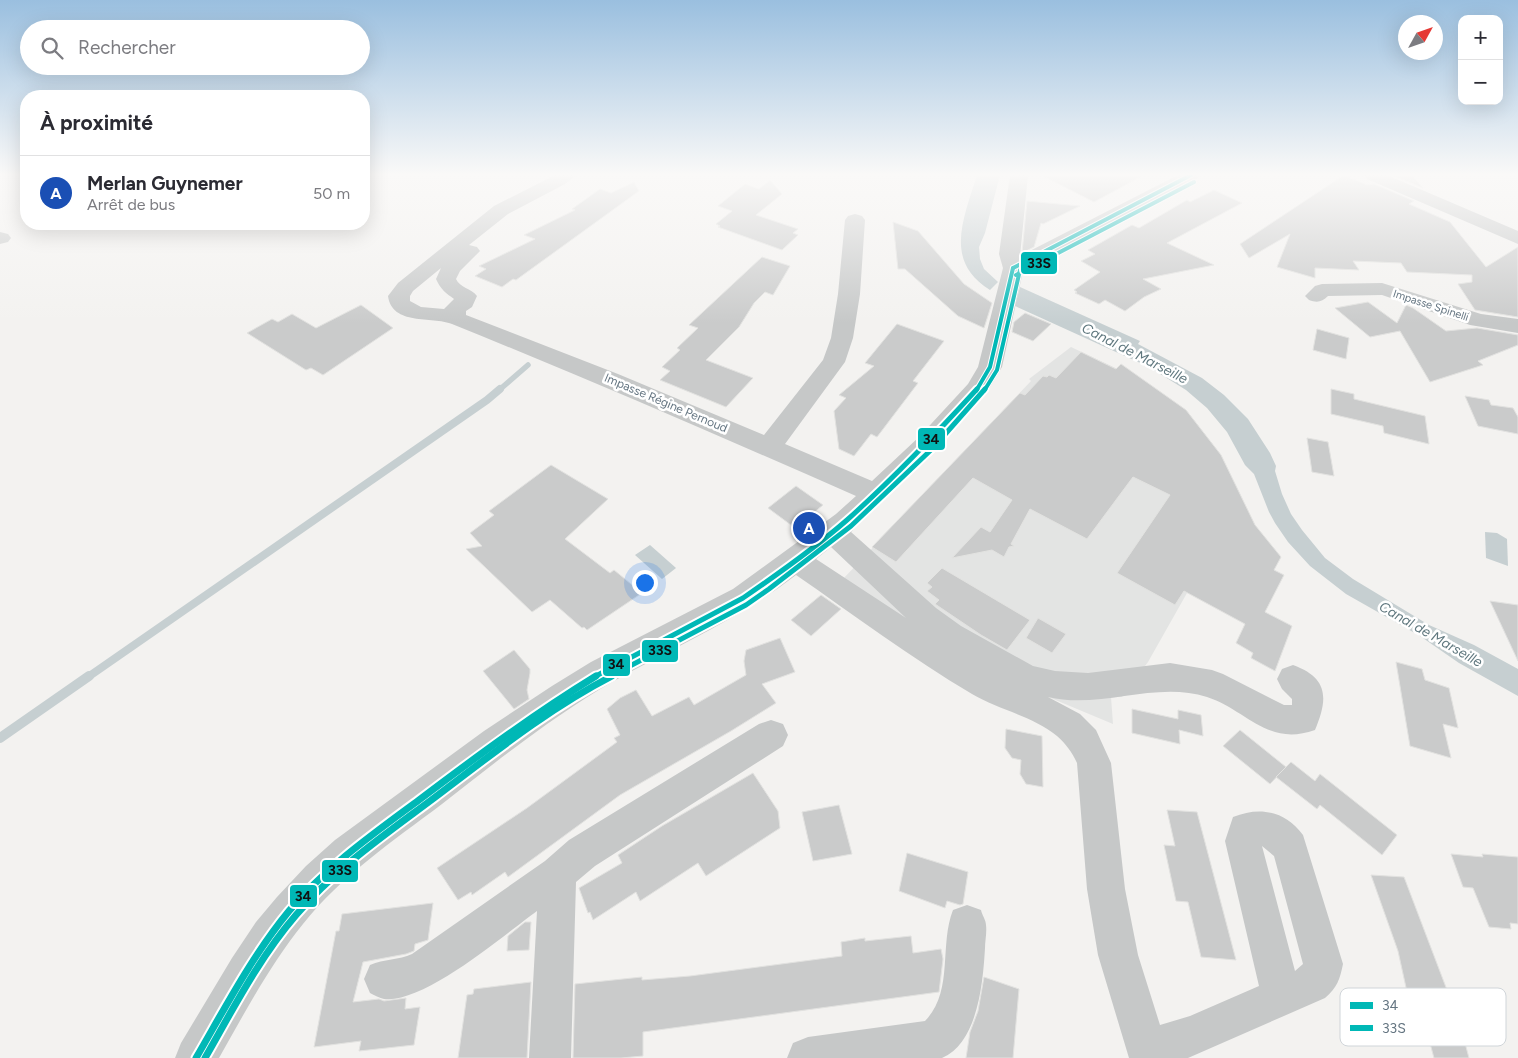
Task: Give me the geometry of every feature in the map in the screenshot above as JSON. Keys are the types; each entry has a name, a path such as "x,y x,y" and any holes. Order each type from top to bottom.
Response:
{"street":[{"name":"Impasse Régine Pernoud","path":"483,224 406,287 400,296 400,303 412,313 443,314 610,379 875,493"},
{"path":"454,318 455,310 464,302 466,296 450,288 446,279 451,268 476,246 510,224"},
{"path":"768,448 834,362 842,338 849,294 855,224"},
{"path":"204,1056 246,972 270,936 290,910 319,879 348,853 496,742 563,696 602,672 743,598 832,532 928,443 977,389 992,361 1011,274 1009,254 1012,224"},
{"path":"1011,274 1101,224"},
{"path":"1487,224 1518,238"},
{"name":"Impasse Spinelli","path":"1316,296 1322,290 1382,289 1398,292 1478,320 1518,326"},
{"path":"832,532 925,617 950,635 1026,678 1055,685 1088,687 1170,677 1212,684 1281,720 1303,719 1308,706 1308,694 1293,679"},
{"path":"796,560 961,671 992,689 1047,712 1068,725 1084,741 1094,763 1106,889 1112,924 1129,995 1149,1054 1282,996"},
{"path":"384,979 406,976 426,968 558,874 582,854 771,735"},
{"path":"550,1058 558,874"},
{"path":"808,1058 935,1040 946,1032 955,1016 960,994 967,924"}],"shaded area":[{"path":"1071,347 1149,384 1186,410 1221,455 1255,525 1281,557 1274,570 1187,593 1148,662 1122,697 1111,697 1113,724 984,670 843,579 1031,381 1029,379"}],"water":[{"path":"963,224 987,224 979,247 980,259 984,269 998,282 990,290 975,278 966,266 961,238"},
{"name":"Canal de Marseille","path":"1020,287 1140,341 1138,344 1202,378 1224,395 1248,419 1270,453 1276,466 1275,471 1282,494 1291,514 1325,558 1353,579 1429,625 1474,645 1518,669 1518,696 1459,663 1420,636 1346,594 1310,566 1288,542 1275,523 1254,474 1245,465 1227,432 1207,408 1186,390 1149,367 1015,306"},
{"path":"1485,532 1497,533 1507,539 1508,566 1486,558"},
{"path":"650,545 676,568 662,579 635,555"}],"building":[{"path":"546,224 593,224 516,280 513,279 502,287 475,276 486,269 479,266 535,239 524,235"},
{"path":"717,224 784,224 798,229 793,233 798,235 782,250 718,227 720,226"},
{"path":"893,224 900,224 918,231 964,284 992,303 984,328 958,316 905,269 898,269"},
{"path":"1025,224 1041,224 1034,247 1022,253"},
{"path":"1145,224 1202,224 1167,243 1214,265 1143,279 1161,289 1144,297 1125,311 1105,300 1099,304 1075,293 1077,292 1074,290 1100,272 1081,261 1095,254 1088,250 1132,225 1139,228"},
{"path":"1270,224 1452,224 1486,267 1518,247 1518,317 1475,310 1458,284 1472,282 1472,275 1407,272 1401,263 1353,261 1359,270 1315,268 1315,278 1277,267 1290,234 1249,258 1240,244"},
{"path":"762,257 790,266 773,295 765,292 754,303 739,327 706,360 753,378 726,407 660,380 670,371 662,367 680,350 677,348 698,328 689,325"},
{"path":"1368,302 1397,323 1406,305 1446,331 1477,328 1518,335 1518,345 1478,361 1483,365 1430,382 1400,331 1370,337 1335,308"},
{"path":"361,305 393,328 323,375 311,368 306,370 247,333 272,319 278,322 292,314 316,328"},
{"path":"1025,313 1051,324 1033,341 1012,332 1014,322"},
{"path":"897,324 944,341 913,381 918,383 877,437 871,434 854,456 839,449 834,411 846,398 839,395 874,366 865,363"},
{"path":"1317,329 1349,338 1346,359 1313,350"},
{"path":"1081,352 1116,369 1121,364 1186,410 1221,455 1255,525 1281,557 1274,570 1284,575 1265,612 1292,626 1275,671 1251,658 1253,653 1236,643 1245,624 1184,591 1175,605 1117,573 1170,495 1133,477 1087,539 1030,509 1011,544 1014,546 1009,547 1004,557 992,550 952,558 981,527 990,532 1012,500 973,478 896,562 872,547 1020,393 1025,395 1043,376 1047,377 1049,375 1056,378"},
{"path":"1331,389 1354,394 1354,399 1425,416 1429,444 1384,433 1383,426 1331,414"},
{"path":"1465,396 1489,400 1491,405 1513,408 1518,417 1518,434 1478,426"},
{"path":"1307,438 1328,442 1334,476 1312,472"},
{"path":"551,465 608,499 565,539 610,573 614,570 642,593 587,630 584,627 582,628 550,600 532,612 466,549 482,546 470,533 494,515 489,511"},
{"path":"796,486 823,505 795,528 768,508"},
{"path":"942,568 1030,620 1007,650 935,604 939,600 927,591 932,587 927,583"},
{"path":"821,595 841,609 811,636 791,620"},
{"path":"1490,601 1518,605 1518,661"},
{"path":"1038,618 1066,634 1052,653 1026,638"},
{"path":"780,638 795,672 762,684 776,703 620,795 508,877 505,872 472,895 471,892 458,900 437,868 527,808 617,742 614,738 620,735 607,709 620,698 636,690 652,716 689,697 694,705 746,675 744,661 746,650"},
{"path":"514,650 530,669 530,673 527,690 529,699 514,709 483,671"},
{"path":"1396,662 1422,669 1425,680 1449,688 1458,728 1443,724 1451,758 1410,746"},
{"path":"1132,709 1178,719 1178,710 1201,715 1203,736 1179,730 1180,744 1132,733"},
{"path":"1006,729 1042,736 1043,787 1026,784 1020,774 1021,760 1012,758 1005,748"},
{"path":"1240,730 1286,767 1270,784 1223,746"},
{"path":"1291,762 1315,781 1320,774 1397,835 1382,855 1320,805 1317,809 1276,777"},
{"path":"753,773 778,811 780,828 706,876 698,863 640,901 636,892 593,920 590,912 588,913 579,888 622,863 618,855 662,826"},
{"path":"839,805 852,854 813,861 802,812"},
{"path":"1167,810 1197,812 1236,960 1201,957 1188,902 1176,901 1164,845 1175,846"},
{"path":"907,853 968,872 963,904 960,905 947,901 945,908 899,891"},
{"path":"1451,854 1483,857 1482,854 1518,857 1518,924 1510,923 1511,929 1489,927 1473,888 1463,887"},
{"path":"1371,875 1404,877 1446,988 1406,988 1398,951"},
{"path":"433,903 428,940 415,944 414,951 406,954 363,962 353,1002 406,998 405,1009 420,1007 414,1045 359,1051 361,1041 314,1047 336,931 339,931 342,914"},
{"path":"525,922 531,922 529,950 507,951 508,936"},
{"path":"911,936 913,953 941,949 943,959 939,992 643,1032 643,1056 573,1058 575,984 642,977 642,980 690,976 842,956 841,942 865,938 865,941"},
{"path":"984,977 1019,989 1013,1058 966,1058 970,1032 978,1011"},
{"path":"531,982 527,1058 458,1058 467,995 473,994 474,989"},
{"path":"1431,1046 1466,1046 1469,1058 1434,1058"}],"waterway":[{"path":"498,391 528,365"},
{"path":"88,677 487,400 500,389"},
{"path":"0,738 89,676"}],"transit line":[{"name":"34","path":"1013,268 1097,224"},
{"name":"33S","path":"1016,275 1113,224"},
{"name":"34","path":"196,1058 246,972 270,936 290,910 319,879 348,853 496,742 563,696 602,672 743,598 765,583 846,521 928,443 977,389 990,367 1013,268"},
{"name":"33S","path":"205,1058 252,976 276,940 324,884 353,859 500,748 567,702 606,679 746,605 769,589 851,526 933,448 983,393 997,370 1020,270"}],"place":[{"name":"Merlan Guynemer","path":"809,528"}]}
